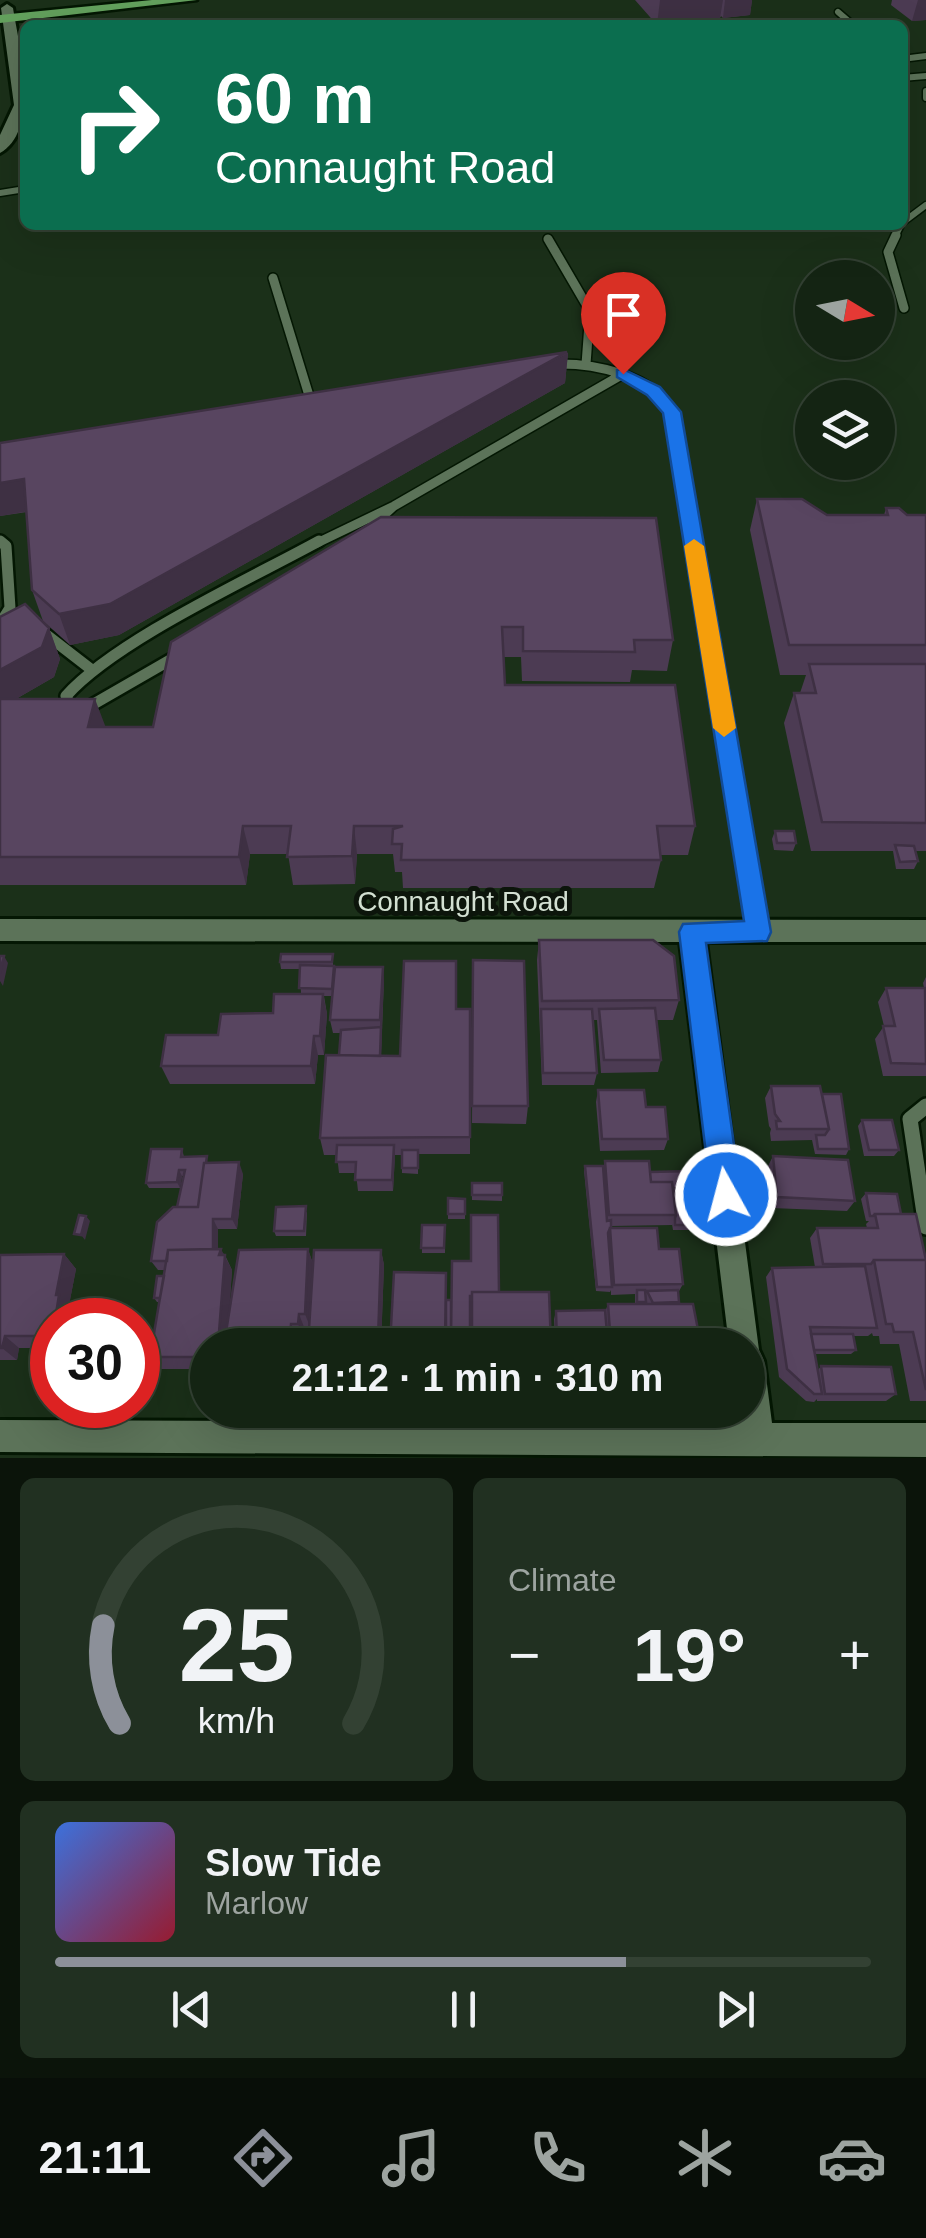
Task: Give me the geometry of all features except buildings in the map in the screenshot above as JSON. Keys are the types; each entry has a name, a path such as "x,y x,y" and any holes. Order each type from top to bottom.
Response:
{"main road":[{"path":"4,13 80,0"},
{"path":"4,13 191,0"}],"street":[{"path":"4,13 20,69"},
{"path":"0,149 6,125"},
{"name":"Connaught Road","path":"0,930 926,931"},
{"path":"692,932 744,1328"},
{"path":"0,1436 384,1448 759,1449 926,1440"}],"lane":[{"path":"838,12 847,20"},
{"path":"899,230 888,252 904,308"},
{"path":"548,239 590,310 586,364"},
{"path":"273,278 312,402"},
{"path":"549,365 586,364 623,374 654,391 672,412 758,932"},
{"path":"334,551 394,506 623,374"},
{"path":"292,406 330,400"},
{"path":"188,649 98,704 85,709 71,707 67,688 92,670 354,522 394,506"},
{"path":"0,541 6,546 13,621 92,670"},
{"path":"926,1106 910,1119 926,1226"}],"slow traffic":[{"path":"694,546 724,728"}],"route":[{"path":"623,374 654,391 672,412 758,932 692,932 726,1195"}]}
